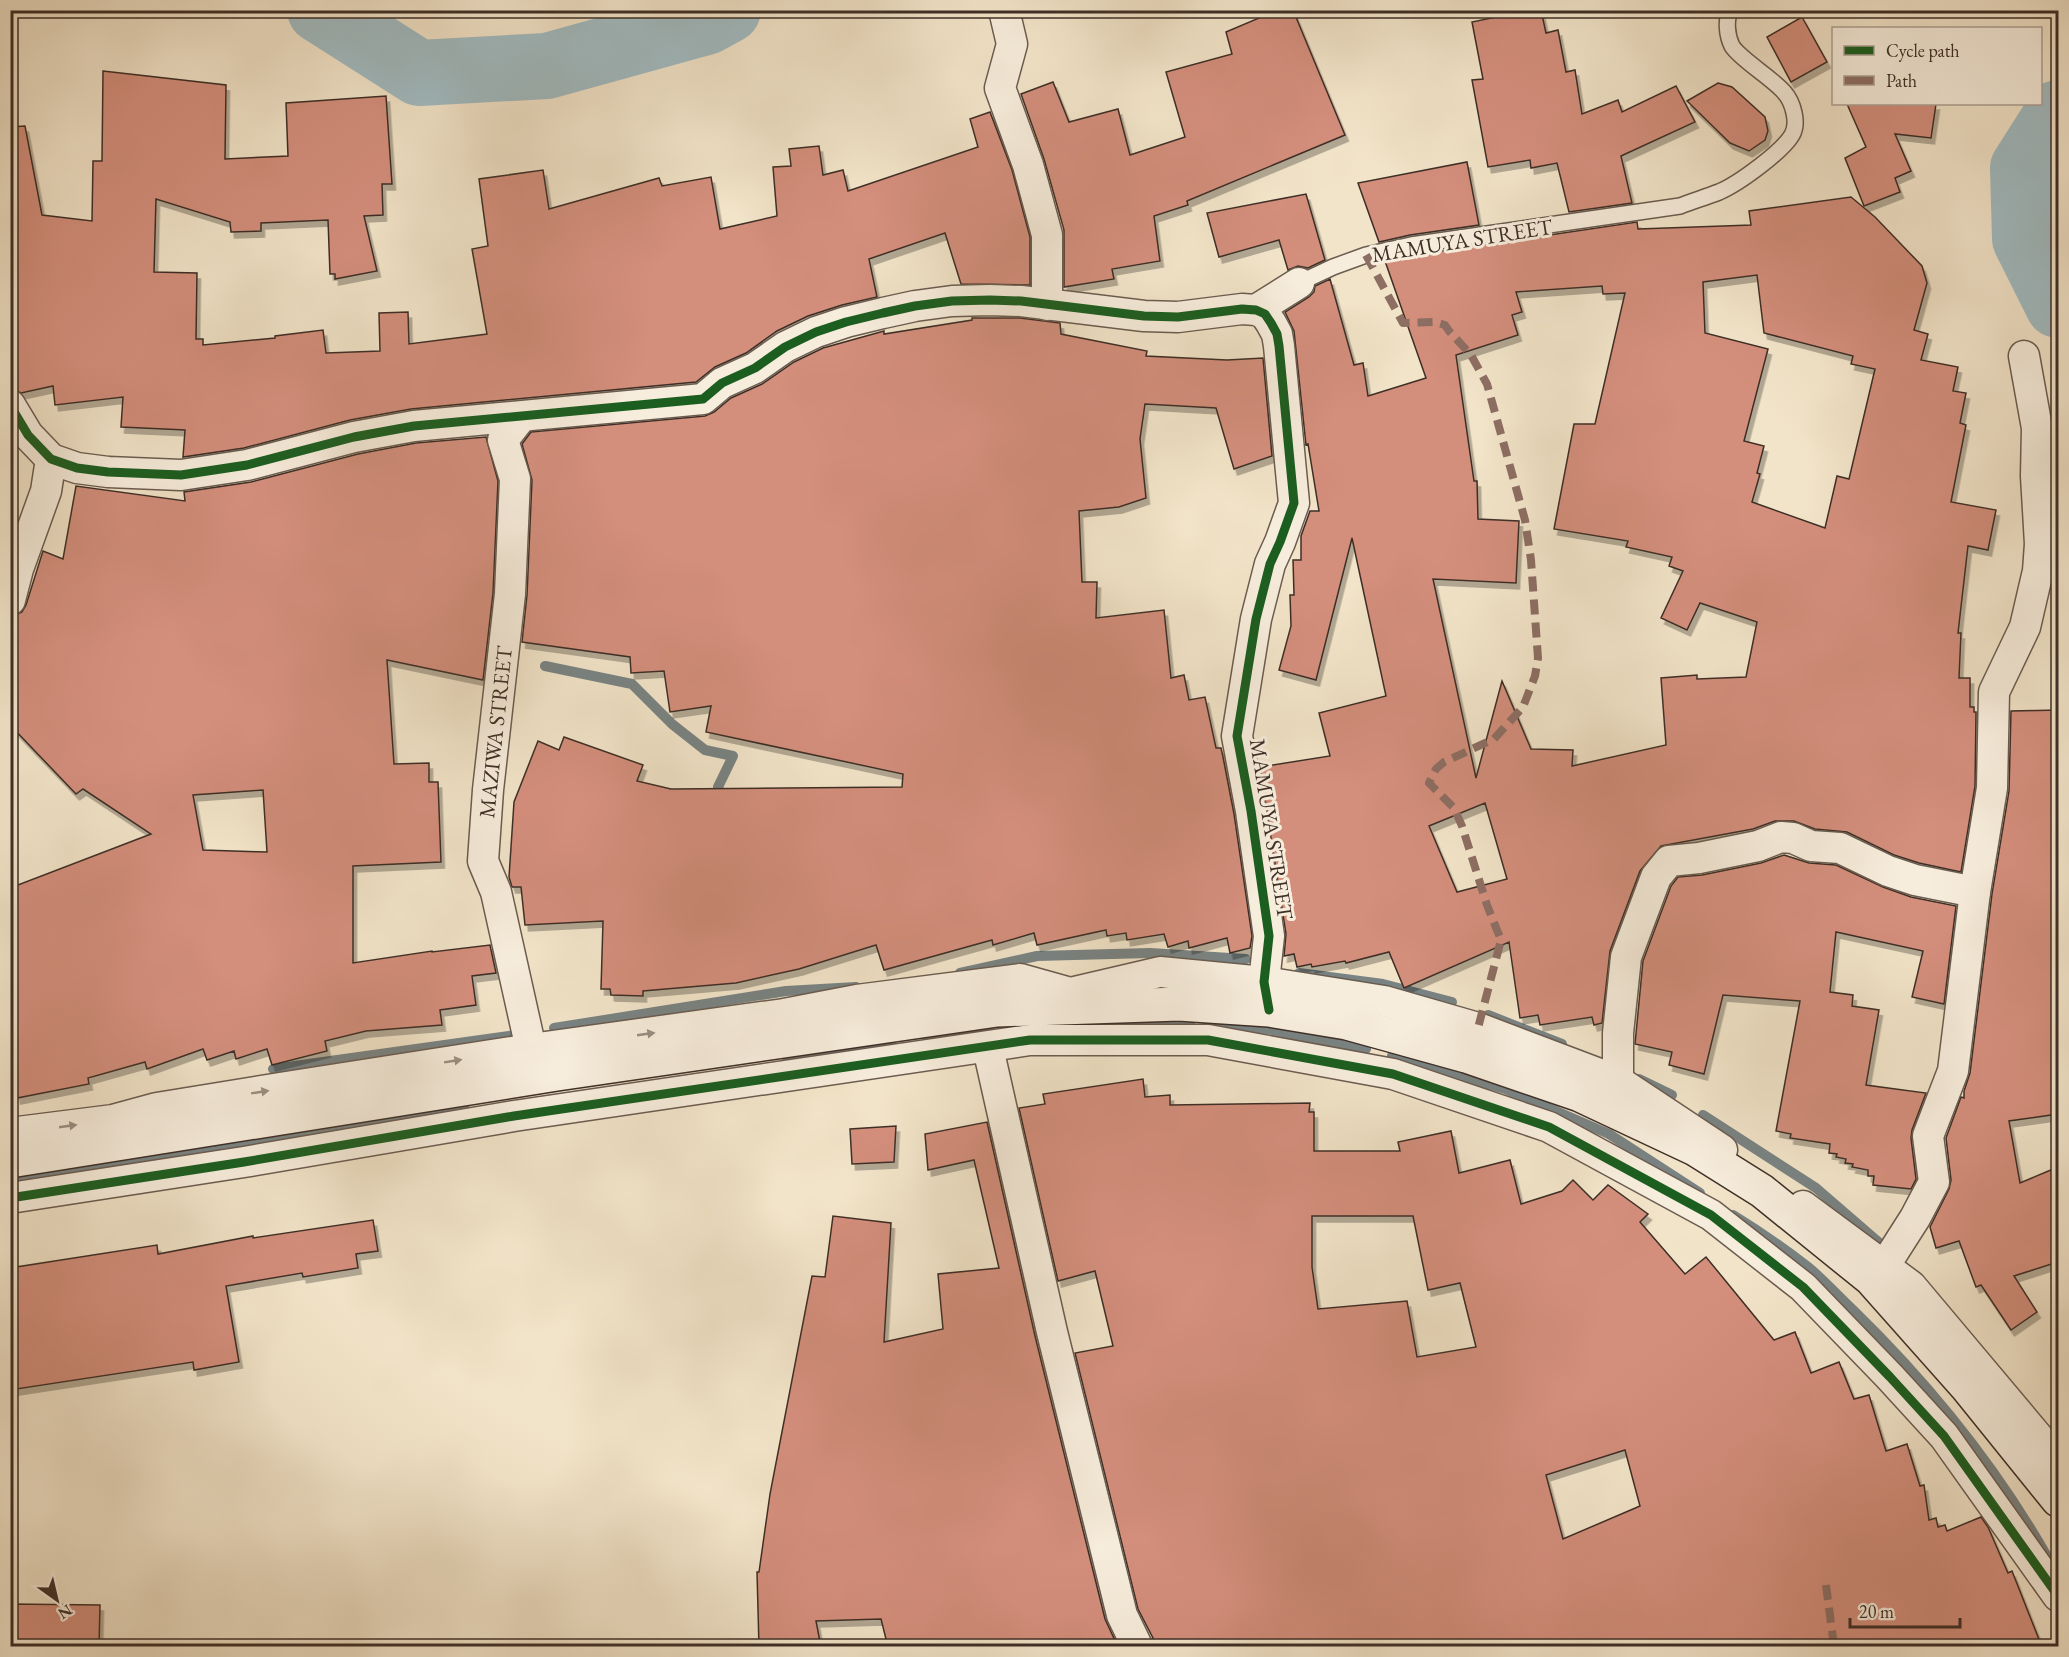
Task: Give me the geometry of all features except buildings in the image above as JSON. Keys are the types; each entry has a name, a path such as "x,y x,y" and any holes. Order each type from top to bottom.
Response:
{"main road":[{"path":"10,1161 569,1072 997,1010 1179,1004 1267,996 1347,1023 1466,1056 1580,1095 1695,1149 1762,1191 1878,1272 2058,1500"}],"street":[{"path":"1004,10 1012,44 1000,88 1028,165 1047,235 1047,305"},
{"name":"MAMUYA STREET","path":"1256,310 1299,283"},
{"path":"10,405 28,435 51,459 87,470 181,476 247,465 354,437 414,426 703,399 722,383 755,368 785,347 816,332 846,322 915,306 952,301 990,300 1155,317 1178,317 1242,309 1256,310"},
{"name":"MAMUYA STREET","path":"1256,310 1264,314 1277,334 1294,503 1270,564 1256,619 1237,736 1251,811 1269,936 1267,996"},
{"path":"1878,1272 1915,1218 1934,1182 1928,1136 1953,1071 1975,892 1992,788 1994,692 2025,627 2038,571 2040,544 2036,476 2037,428 2024,356"},
{"name":"MAZIWA STREET","path":"521,417 503,440 515,479 510,594 488,790 483,861 496,892 531,1049"},
{"path":"10,600 18,569 46,491 51,459"},
{"path":"1618,1081 1618,1033 1626,957 1656,877 1669,861 1699,858 1758,846 1781,837 1793,838 1811,846 1840,848 1915,880 1975,892"},
{"path":"10,1133 113,1120 157,1108 531,1049 729,1022 857,1000 1020,979 1070,993 1160,972 1267,996 1384,1001 1478,1028 1618,1081 1768,1180 1878,1272 1911,1286 2058,1461"},
{"path":"10,1198 244,1162 514,1116 1030,1040 1208,1040 1393,1074 1549,1126 1711,1215 1803,1287 1944,1436 2058,1596"},
{"path":"988,1048 1050,1321 1119,1604 1137,1647"}],"lane":[{"name":"MAMUYA STREET","path":"1299,283 1366,255 1411,245 1680,206 1722,191 1773,155 1793,134 1795,123 1791,103 1785,92 1732,47 1727,30 1728,14 1731,10"}],"waterway":[{"path":"320,10 419,73 547,66 706,22 728,10"},
{"path":"2058,113 2023,168 2025,239 2058,305"},
{"path":"545,666 632,684 672,724 705,750 733,756 718,787 723,801"},
{"path":"960,973 1037,956 1150,953 1246,959"},
{"path":"1299,973 1383,984 1452,1002"},
{"path":"554,1028 786,991 856,987"},
{"path":"1488,1015 1562,1044"},
{"path":"1107,1022 1191,1026"},
{"path":"1206,1026 1268,1029 1366,1049"},
{"path":"927,1038 990,1031"},
{"path":"273,1069 516,1035"},
{"path":"787,1061 891,1045"},
{"path":"1392,1056 1505,1089 1609,1134 1700,1193"},
{"path":"1639,1079 1672,1095"},
{"path":"10,1181 465,1109"},
{"path":"1703,1115 1816,1188 1890,1252"},
{"path":"1733,1215 1781,1246 1814,1272 1909,1368 1984,1459 2048,1558"}],"marked path":[{"path":"1366,255 1403,323 1434,322 1445,325 1471,355 1487,384 1525,520 1531,560 1538,658 1535,676 1523,707 1494,739 1444,762 1436,769 1429,783 1454,808 1501,940 1478,1028"},
{"path":"1826,1585 1834,1646"}],"cycle path":[{"path":"10,405 28,435 51,459 77,468 108,472 181,475 247,465 354,437 414,426 703,399 722,383 755,368 785,347 816,332 846,322 915,306 952,301 990,300 1021,301 1144,316 1178,317 1242,309 1256,310 1265,314 1277,334 1279,346 1294,503 1270,564 1256,619 1237,736 1251,811 1269,936 1264,982 1269,1010"},
{"path":"10,1198 244,1162 514,1116 1030,1040 1208,1040 1393,1074 1549,1127 1711,1215 1803,1287 1944,1436 2058,1596"}]}
